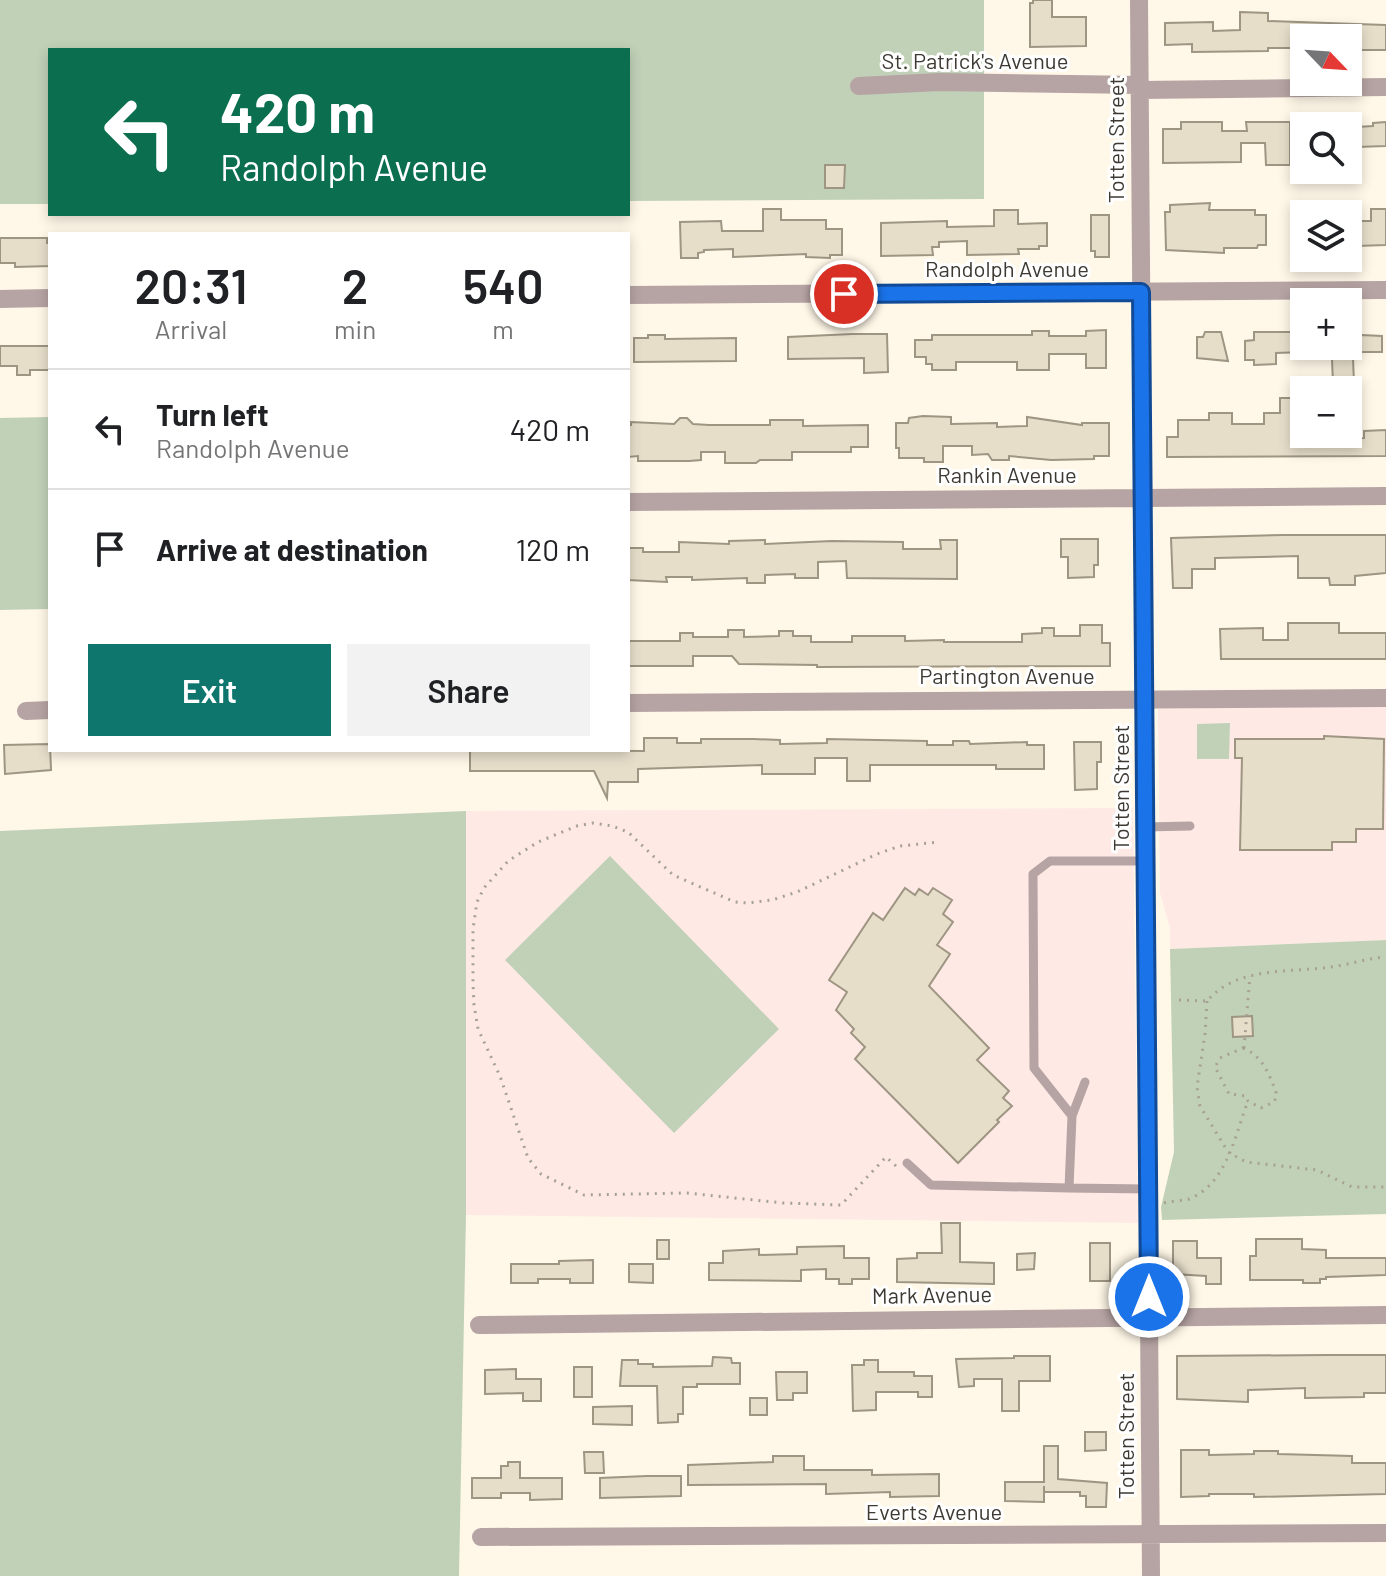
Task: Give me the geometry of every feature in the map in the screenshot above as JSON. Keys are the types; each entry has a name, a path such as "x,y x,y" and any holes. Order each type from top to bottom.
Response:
{"street":[{"name":"Totten Street","path":"1139,0 1151,1576"},
{"name":"St. Patrick's Avenue","path":"859,86 939,82 1140,87 1386,87"},
{"name":"Randolph Avenue","path":"630,295 1386,290"},
{"path":"0,299 48,298"},
{"name":"Rankin Avenue","path":"630,502 1386,496"},
{"name":"Partington Avenue","path":"630,703 1386,698"},
{"path":"26,711 48,710"},
{"name":"Mark Avenue","path":"479,1325 1386,1315"},
{"name":"Everts Avenue","path":"481,1537 1386,1533"}],"lane":[{"path":"1145,827 1190,826"},
{"path":"1072,1116 1034,1068 1033,874 1050,861 1145,861"},
{"path":"1069,1188 1072,1116 1085,1082"},
{"path":"902,1165 931,1185 1148,1189"}],"path":[{"path":"902,1165 886,1157 841,1205 783,1203 687,1193 584,1195 541,1174 528,1158 500,1076 478,1029 474,1005 475,912 484,888 508,861 538,842 593,823 628,832 673,875 735,902 748,903 797,892 900,846 939,842"},
{"path":"1179,1000 1207,1001 1228,982 1250,976 1386,957"},
{"path":"1244,1048 1250,976"},
{"path":"1207,1001 1197,1087 1200,1106 1228,1152 1246,1162 1317,1170 1352,1187 1386,1187"},
{"path":"1244,1048 1256,1056 1266,1069 1277,1095 1274,1102 1261,1108 1242,1094 1229,1094 1215,1067 1220,1058 1244,1048"},
{"path":"1169,1202 1188,1199 1207,1188 1225,1167 1248,1101"}],"shaded area":[{"path":"1386,705 1386,940 1170,949 1170,928 1160,893 1158,709"},
{"path":"1133,808 1138,1223 466,1215 466,811"}],"green space":[{"path":"0,0 984,0 984,199 630,201 630,48 48,48 48,204 0,204"},
{"path":"48,417 48,609 0,610 0,418"},
{"path":"1230,723 1229,759 1197,759 1197,724"},
{"path":"466,811 466,1215 459,1576 0,1576 0,831"},
{"path":"610,856 779,1029 674,1133 505,960"},
{"path":"1386,940 1386,1214 1162,1220 1161,1207 1174,1152 1170,949"}],"building":[{"path":"1033,0 1052,0 1052,17 1086,17 1086,46 1030,47 1030,3"},
{"path":"1240,12 1268,13 1268,21 1356,24 1290,24 1290,48 1268,48 1268,51 1192,52 1192,44 1165,45 1165,23 1213,22 1213,31 1240,30"},
{"path":"1362,24 1386,25 1386,50 1362,50"},
{"path":"1181,122 1222,122 1222,131 1247,131 1246,122 1290,122 1290,165 1266,165 1265,143 1241,143 1241,162 1163,163 1163,129 1181,129"},
{"path":"1386,122 1386,146 1362,147 1362,127 1373,126 1373,123"},
{"path":"825,165 845,165 844,188 825,188"},
{"path":"1210,203 1209,210 1255,210 1255,215 1266,215 1266,245 1224,248 1224,253 1166,250 1165,212 1170,212 1170,205"},
{"path":"763,209 781,209 781,220 826,220 826,229 842,229 842,255 830,255 830,258 806,257 806,254 733,257 733,249 704,250 698,253 698,258 681,258 680,222 721,221 722,231 763,231"},
{"path":"1371,209 1386,209 1386,245 1362,246 1362,221 1371,221"},
{"path":"994,210 1018,210 1018,224 1047,223 1047,246 1018,249 1019,254 967,255 967,241 939,242 939,247 932,247 933,255 881,256 881,223 947,221 947,227 994,226"},
{"path":"1091,215 1109,215 1109,257 1095,257 1095,251 1091,251"},
{"path":"0,238 47,238 48,266 15,267 15,263 0,263"},
{"path":"1106,330 1106,368 1086,368 1086,354 1049,354 1049,370 1017,370 1017,362 956,362 956,370 932,370 932,364 926,364 926,357 915,357 915,340 932,340 932,335 1032,335 1032,331 1049,331 1049,336 1086,336 1086,331"},
{"path":"1205,332 1221,332 1228,361 1197,358 1197,337 1203,337"},
{"path":"1254,332 1290,332 1290,352 1276,353 1276,364 1254,365 1254,360 1245,360 1245,341 1254,340"},
{"path":"887,334 888,372 864,373 864,358 788,359 788,337"},
{"path":"648,335 665,335 665,339 736,338 736,361 634,362 634,338 648,338"},
{"path":"1362,335 1382,336 1382,352 1362,352"},
{"path":"0,346 48,346 48,370 30,370 30,375 17,375 17,366 0,366"},
{"path":"1332,360 1353,360 1354,376 1333,376"},
{"path":"1280,398 1290,398 1290,448 1362,448 1364,431 1386,430 1386,456 1167,457 1167,437 1178,437 1178,420 1209,420 1209,413 1232,413 1232,424 1264,424 1264,413 1280,413"},
{"path":"951,417 951,424 997,423 997,427 1027,426 1027,417 1082,425 1109,423 1109,456 1051,460 1009,456 1009,460 992,460 988,454 972,455 972,446 943,446 943,462 899,458 896,423 908,423 909,418"},
{"path":"680,418 687,418 693,424 709,425 770,425 770,420 803,420 803,426 868,425 868,447 851,447 851,452 792,452 792,460 760,460 756,463 725,463 725,452 701,452 701,460 689,461 638,461 638,456 630,457 631,422 674,424"},
{"path":"1386,535 1386,573 1355,576 1355,585 1330,585 1329,578 1298,578 1298,556 1215,558 1215,569 1192,569 1192,588 1173,588 1171,538"},
{"path":"1061,539 1098,539 1098,565 1094,565 1094,577 1068,578 1068,557 1061,557"},
{"path":"765,540 765,544 903,542 903,549 941,549 940,540 957,540 957,579 847,578 846,561 818,562 818,578 795,578 795,574 765,575 765,583 747,583 747,578 692,580 692,577 666,577 667,582 630,580 630,548 643,548 643,552 679,552 679,542 729,544 729,541"},
{"path":"1288,623 1339,623 1339,633 1386,633 1386,659 1221,659 1220,629 1263,628 1263,640 1288,640"},
{"path":"1080,625 1102,625 1102,643 1110,643 1110,666 817,667 739,664 732,656 693,656 693,666 630,666 630,641 680,641 680,633 693,633 693,637 728,637 728,630 744,630 744,637 779,636 779,631 793,631 793,636 811,636 811,642 852,642 852,636 905,636 905,641 1022,642 1022,634 1042,633 1042,628 1054,628 1054,636 1080,636"},
{"path":"1324,736 1384,739 1383,829 1356,829 1356,842 1332,842 1332,850 1240,850 1242,758 1235,758 1235,739 1324,739"},
{"path":"644,738 677,738 677,743 701,743 701,739 780,740 780,744 827,743 827,739 927,741 927,745 953,745 953,741 969,741 970,744 1027,742 1027,745 1044,745 1044,769 996,769 996,765 870,765 870,781 847,781 847,758 815,758 815,774 762,774 762,765 638,769 638,782 608,782 607,798 594,771 470,771 470,752 644,751"},
{"path":"1074,742 1101,742 1097,789 1075,790"},
{"path":"48,744 51,770 5,774 4,745"},
{"path":"905,888 915,895 919,889 928,895 933,888 952,900 943,914 953,922 937,945 950,954 929,986 989,1048 977,1060 1009,1091 1003,1098 1012,1106 958,1163 855,1059 865,1047 851,1033 854,1029 836,1010 847,992 829,980 873,913 883,920"},
{"path":"1252,1016 1253,1036 1233,1037 1232,1017"},
{"path":"941,1223 960,1223 960,1262 994,1263 994,1284 897,1282 897,1259 917,1258 917,1253 942,1253"},
{"path":"1256,1239 1302,1239 1302,1249 1326,1250 1326,1258 1386,1258 1386,1275 1326,1277 1320,1279 1320,1283 1250,1280 1250,1256 1256,1256"},
{"path":"657,1240 669,1240 669,1259 657,1259"},
{"path":"1173,1241 1197,1241 1197,1258 1221,1258 1221,1284 1206,1284 1206,1276 1173,1274"},
{"path":"1090,1243 1110,1243 1110,1281 1090,1281"},
{"path":"844,1246 844,1258 869,1258 869,1279 852,1279 852,1284 839,1284 839,1279 826,1279 826,1269 801,1270 801,1281 709,1280 709,1263 723,1263 723,1251 759,1249 759,1255 797,1254 797,1247"},
{"path":"1035,1253 1034,1269 1017,1270 1017,1254"},
{"path":"593,1260 593,1283 538,1279 538,1283 511,1283 511,1264"},
{"path":"629,1264 653,1264 653,1283 629,1282"},
{"path":"1386,1355 1386,1393 1364,1393 1364,1397 1305,1398 1305,1388 1248,1390 1248,1402 1177,1399 1177,1356"},
{"path":"1050,1356 1050,1381 1019,1381 1019,1411 1002,1411 1002,1379 974,1379 974,1386 959,1387 956,1359"},
{"path":"713,1357 731,1358 732,1363 740,1363 740,1384 683,1387 683,1414 678,1414 678,1422 658,1423 657,1386 620,1386 622,1360 638,1360 638,1364 653,1364 653,1367 712,1366"},
{"path":"864,1360 878,1360 878,1372 914,1372 914,1376 932,1376 932,1397 918,1397 918,1392 876,1392 876,1410 853,1411 852,1365 864,1365"},
{"path":"574,1367 592,1367 592,1397 574,1397"},
{"path":"516,1369 516,1379 541,1379 541,1401 523,1401 523,1393 485,1394 485,1370"},
{"path":"776,1372 807,1372 807,1393 793,1393 793,1400 777,1400"},
{"path":"750,1398 767,1398 767,1415 750,1415"},
{"path":"632,1406 632,1425 593,1424 593,1407"},
{"path":"1085,1432 1106,1432 1106,1450 1085,1451"},
{"path":"1044,1446 1058,1446 1058,1479 1107,1483 1106,1507 1086,1507 1086,1496 1080,1496 1080,1492 1044,1492 1044,1502 1005,1501 1005,1482 1044,1482"},
{"path":"1181,1450 1209,1450 1209,1455 1278,1451 1278,1454 1352,1456 1352,1463 1386,1463 1386,1494 1254,1497 1254,1494 1209,1494 1181,1497"},
{"path":"584,1452 603,1452 604,1473 585,1473"},
{"path":"773,1456 804,1456 804,1470 872,1470 872,1475 939,1474 939,1496 890,1497 890,1492 826,1494 826,1484 688,1485 688,1465 773,1462"},
{"path":"508,1462 520,1462 520,1478 562,1478 562,1499 530,1500 530,1493 501,1493 501,1498 472,1498 472,1478 501,1478 501,1466 508,1466"},
{"path":"681,1476 681,1496 600,1498 600,1478"}],"route":[{"path":"844,294 1141,292 1149,1297"}]}
